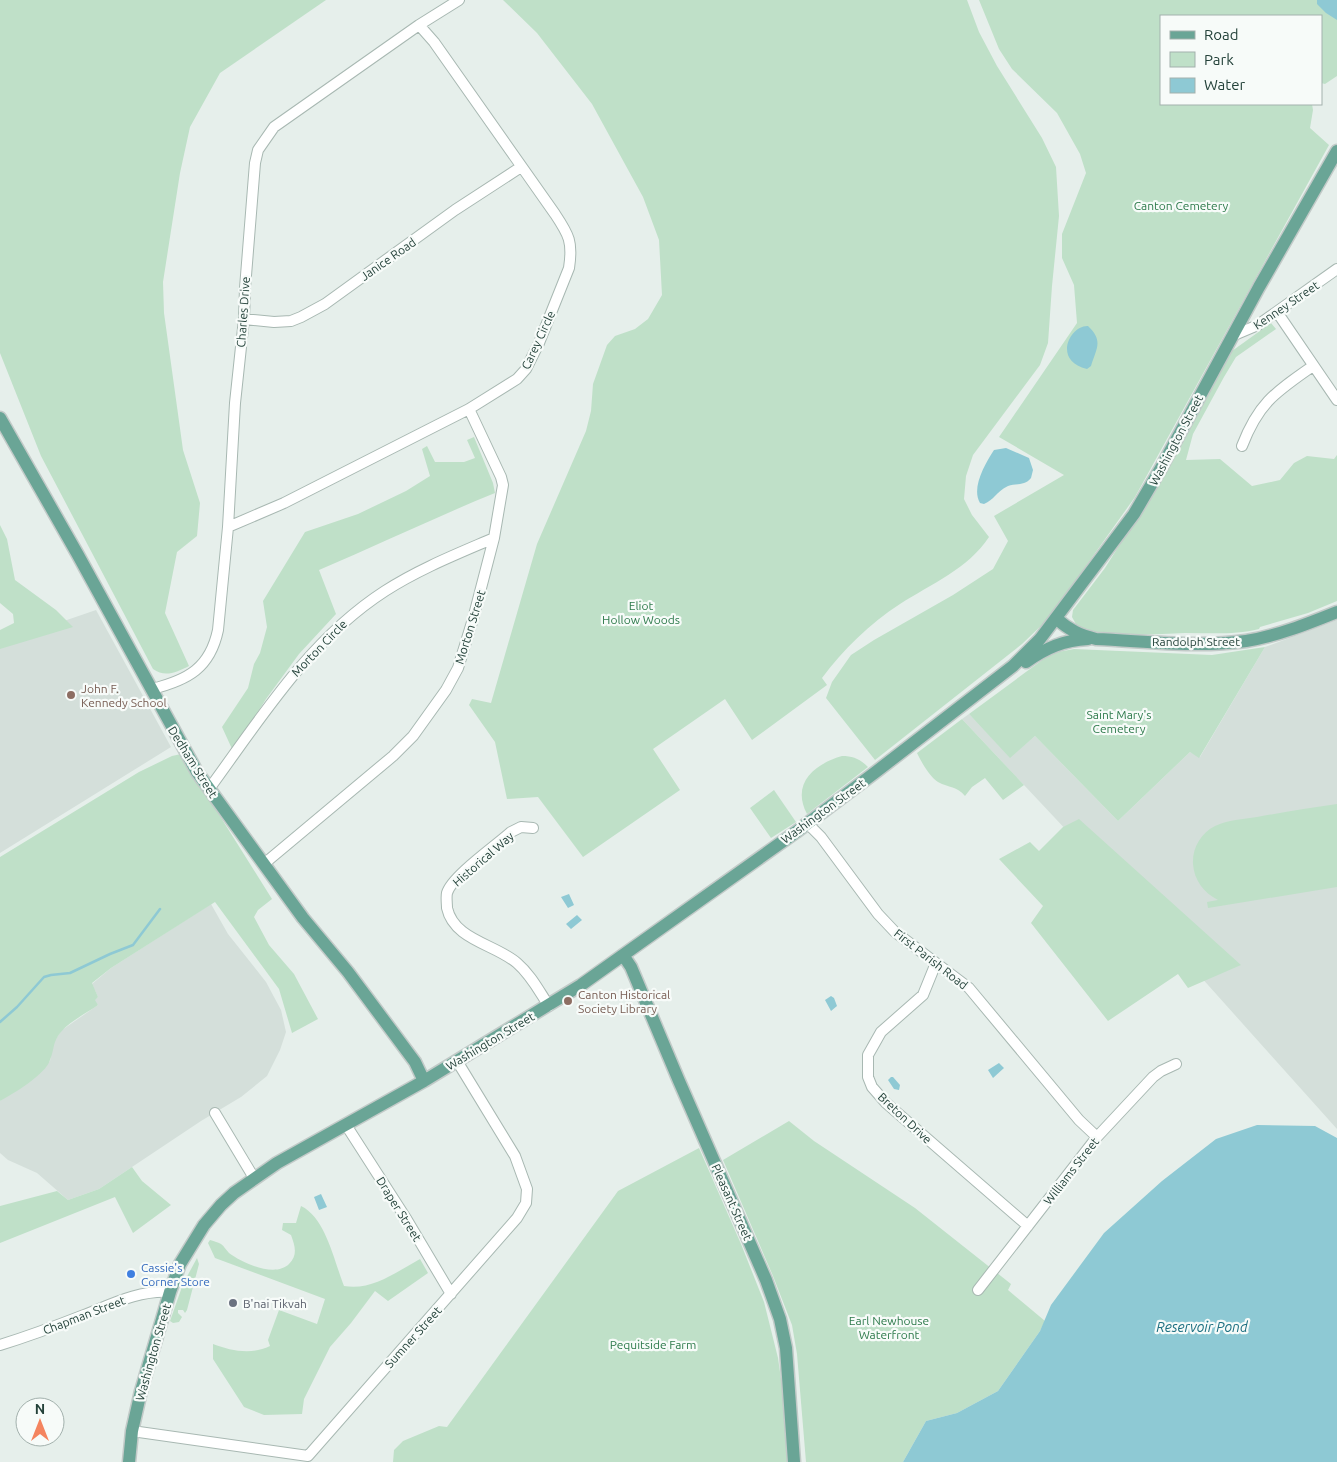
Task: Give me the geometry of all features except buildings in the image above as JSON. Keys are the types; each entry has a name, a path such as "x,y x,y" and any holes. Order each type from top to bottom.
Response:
{"main road":[{"name":"Washington Street","path":"129,1462 132,1431 141,1391 180,1264 204,1225 238,1189 277,1163 457,1061 581,986 807,823 1013,666 1028,652 1053,623 1134,514 1161,468 1268,270 1337,151"},
{"name":"Dedham Street","path":"0,418 74,546 197,772 265,863 303,918 348,972 415,1062 424,1080"},
{"name":"Randolph Street","path":"1053,623 1096,639 1202,644 1245,641 1288,631 1337,612"},
{"path":"1053,623 1062,636 1079,640"},
{"name":"Washington Street","path":"972,697 986,692 1045,650 1060,643 1096,639"},
{"name":"Pleasant Street","path":"623,955 631,967 766,1280 780,1319 786,1348 794,1462"}],"street":[{"name":"Charles Drive","path":"152,689 186,678 198,669 209,657 218,630 228,527 234,403 244,319 255,163 258,150 274,127 419,25 459,0"},
{"name":"Carey Circle","path":"228,527 284,503 469,409 517,379 526,369 569,268 571,257 570,237 434,42 419,25"},
{"name":"Janice Road","path":"244,319 274,322 291,321 301,318 324,304 455,210 521,167"},
{"name":"Kenney Street","path":"1232,336 1258,325 1337,269"},
{"path":"1277,312 1337,400"},
{"path":"1242,446 1258,412 1269,398 1313,366"},
{"name":"Morton Street","path":"265,863 392,756 413,736 446,690 458,668 494,538 503,485 469,409"},
{"name":"Morton Circle","path":"209,789 262,714 294,673 330,634 377,596 410,576 494,538"},
{"name":"First Parish Road","path":"807,823 821,837 878,914 895,932 969,988 1079,1120 1097,1137"},
{"name":"Historical Way","path":"533,828 521,827 511,832 456,879 447,893 447,904 449,915 455,926 515,961 530,977 549,1006"},
{"name":"Breton Drive","path":"936,963 923,995 881,1032 875,1042 868,1055 868,1077 872,1087 886,1103 1028,1226"},
{"name":"Sumner Street","path":"132,1431 309,1459 517,1218 526,1203 527,1189 515,1156 457,1061"},
{"name":"Williams Street","path":"978,1290 1097,1137 1153,1077 1176,1064"},
{"path":"215,1113 254,1178"},
{"name":"Draper Street","path":"346,1125 407,1220 451,1294"},
{"name":"Chapman Street","path":"0,1345 147,1292 170,1292"}],"shaded area":[{"name":"John F. Kennedy School","path":"96,610 171,747 0,853 0,643"},
{"path":"1337,620 1337,1129 1131,899 962,719 969,714 1010,757 1035,736 1118,821 1190,752 1200,757 1265,647"},
{"path":"211,904 228,934 266,982 281,1010 286,1032 280,1050 267,1076 241,1097 201,1121 99,1189 68,1200 37,1173 8,1160 0,1153 0,1101 50,1061 53,1043 62,1030 98,1005 94,1000 98,997 92,984 111,968"}],"green space":[{"path":"0,0 326,0 220,73 190,127 180,173 163,282 164,313 183,450 200,503 197,536 177,552 165,613 189,666 171,673 166,674 153,669 41,456 0,353"},
{"name":"Eliot Hollow Woods","path":"503,0 967,0 979,32 997,66 1042,138 1056,167 1059,216 1048,343 1040,365 973,455 966,476 964,499 972,515 989,537 971,558 960,567 889,611 868,628 848,647 822,678 827,685 752,740 725,699 653,749 680,790 583,857 538,797 507,799 495,742 469,705 472,699 491,703 537,544 586,431 591,411 593,384 607,345 615,336 635,329 648,319 662,295 659,240 643,197 592,104 537,33"},
{"name":"Canton Cemetery","path":"979,0 1337,0 1337,76 1325,84 1322,83 1322,15 1160,15 1160,105 1312,105 1310,128 1329,145 1135,497 1061,601 1044,623 1022,644 875,760 826,698 832,682 851,655 953,595 993,569 1008,541 994,516 1064,475 999,437 1077,323 1074,285 1062,258 1062,234 1086,173 1080,154 1057,113 1012,69 999,49"},
{"path":"1271,323 1276,329 1236,357 1193,434 1186,460 1220,459 1252,486 1280,480 1294,463 1307,456 1334,459 1337,455 1337,601 1308,613 1260,627 1259,629 1241,632 1115,634 1101,633 1077,626 1072,617 1073,610 1105,568 1174,458 1222,366 1232,351"},
{"path":"474,437 493,483 495,493 319,570 336,614 299,654 266,699 233,751 222,727 248,688 254,664 260,653 267,627 263,601 305,532 358,514 406,491 430,476 422,449 427,446 435,462 464,462 475,458 467,440"},
{"path":"0,525 7,539 15,580 56,610 73,627 0,649 0,630 14,623 13,614 0,603"},
{"name":"Saint Mary's Cemetery","path":"1265,647 1199,758 1190,752 1118,821 1035,736 1010,758 969,714 1045,658 1058,652 1074,649 1212,655"},
{"path":"962,719 1024,785 1003,800 985,778 972,787 965,796 956,789 938,782 923,765 917,753"},
{"path":"181,754 272,899 258,910 254,917 269,945 294,974 318,1019 292,1033 279,989 215,902 111,968 92,983 98,997 95,1000 98,1005 61,1032 55,1043 50,1060 42,1071 13,1094 0,1101 0,857 139,772 172,756"},
{"path":"842,756 856,759 868,767 807,814 802,793 808,777 822,764"},
{"path":"774,790 796,822 771,838 750,808"},
{"path":"1337,804 1337,887 1208,908 1207,902 1218,900 1208,894 1198,881 1195,875 1193,858 1198,842 1210,829 1230,821"},
{"path":"1079,819 1241,965 1188,988 1178,974 1108,1021 1031,923 1043,906 999,859 1030,842 1039,851 1063,827"},
{"name":"Earl Newhouse Waterfront","path":"789,1121 814,1141 915,1208 1011,1284 1008,1290 1045,1321 998,1391 957,1413 926,1421 903,1462 806,1462 797,1354 792,1325 723,1160"},
{"name":"Pequitside Farm","path":"699,1148 764,1302 778,1358 787,1421 789,1462 393,1462 394,1450 403,1441 439,1426 447,1427 618,1191"},
{"path":"132,1167 142,1181 171,1205 133,1233 115,1197 0,1243 0,1206 57,1191 68,1200 99,1189"},
{"path":"301,1206 310,1212 323,1230 344,1286 364,1286 374,1283 393,1275 420,1259 428,1273 388,1301 375,1291 330,1347 304,1399 302,1414 264,1415 244,1407 213,1359 213,1344 227,1349 242,1351 263,1349 270,1346 268,1340 279,1310 317,1324 325,1299 215,1258 208,1243 210,1240 220,1243 229,1253 250,1265 276,1270 283,1268 292,1261 295,1250 291,1235 282,1230 283,1223 296,1223"},
{"path":"197,1258 199,1264 187,1310 185,1313 183,1310 178,1310 182,1317 179,1322 173,1323 170,1321 183,1284"}],"water":[{"path":"1317,0 1337,0 1337,20 1317,4"},
{"path":"1088,326 1096,336 1097,345 1091,366 1087,369 1076,365 1070,359 1067,352 1068,344 1075,331 1081,327"},
{"path":"1006,448 1029,458 1033,470 1031,478 1029,481 1008,486 984,504 980,503 977,490 983,469 994,450"},
{"path":"569,894 574,905 568,908 561,897"},
{"path":"577,915 582,920 571,929 566,924"},
{"path":"831,996 834,998 837,1006 831,1011 825,1000"},
{"path":"999,1063 1004,1068 993,1078 988,1070"},
{"path":"891,1077 900,1085 899,1090 894,1089 888,1080"},
{"name":"Reservoir Pond","path":"1257,1125 1315,1126 1337,1138 1337,1462 903,1462 926,1421 957,1413 998,1391 1040,1331 1051,1305 1104,1233 1162,1181 1216,1139"},
{"path":"321,1194 327,1207 319,1210 314,1197"}],"waterway":[{"path":"0,1022 17,1007 44,977 70,973 133,945 160,909"}],"place":[{"name":"John F. Kennedy School","path":"71,695"},
{"name":"Canton Historical Society Library","path":"568,1001"},
{"name":"Cassie's Corner Store","path":"131,1274"},
{"name":"B'nai Tikvah","path":"233,1303"}]}
